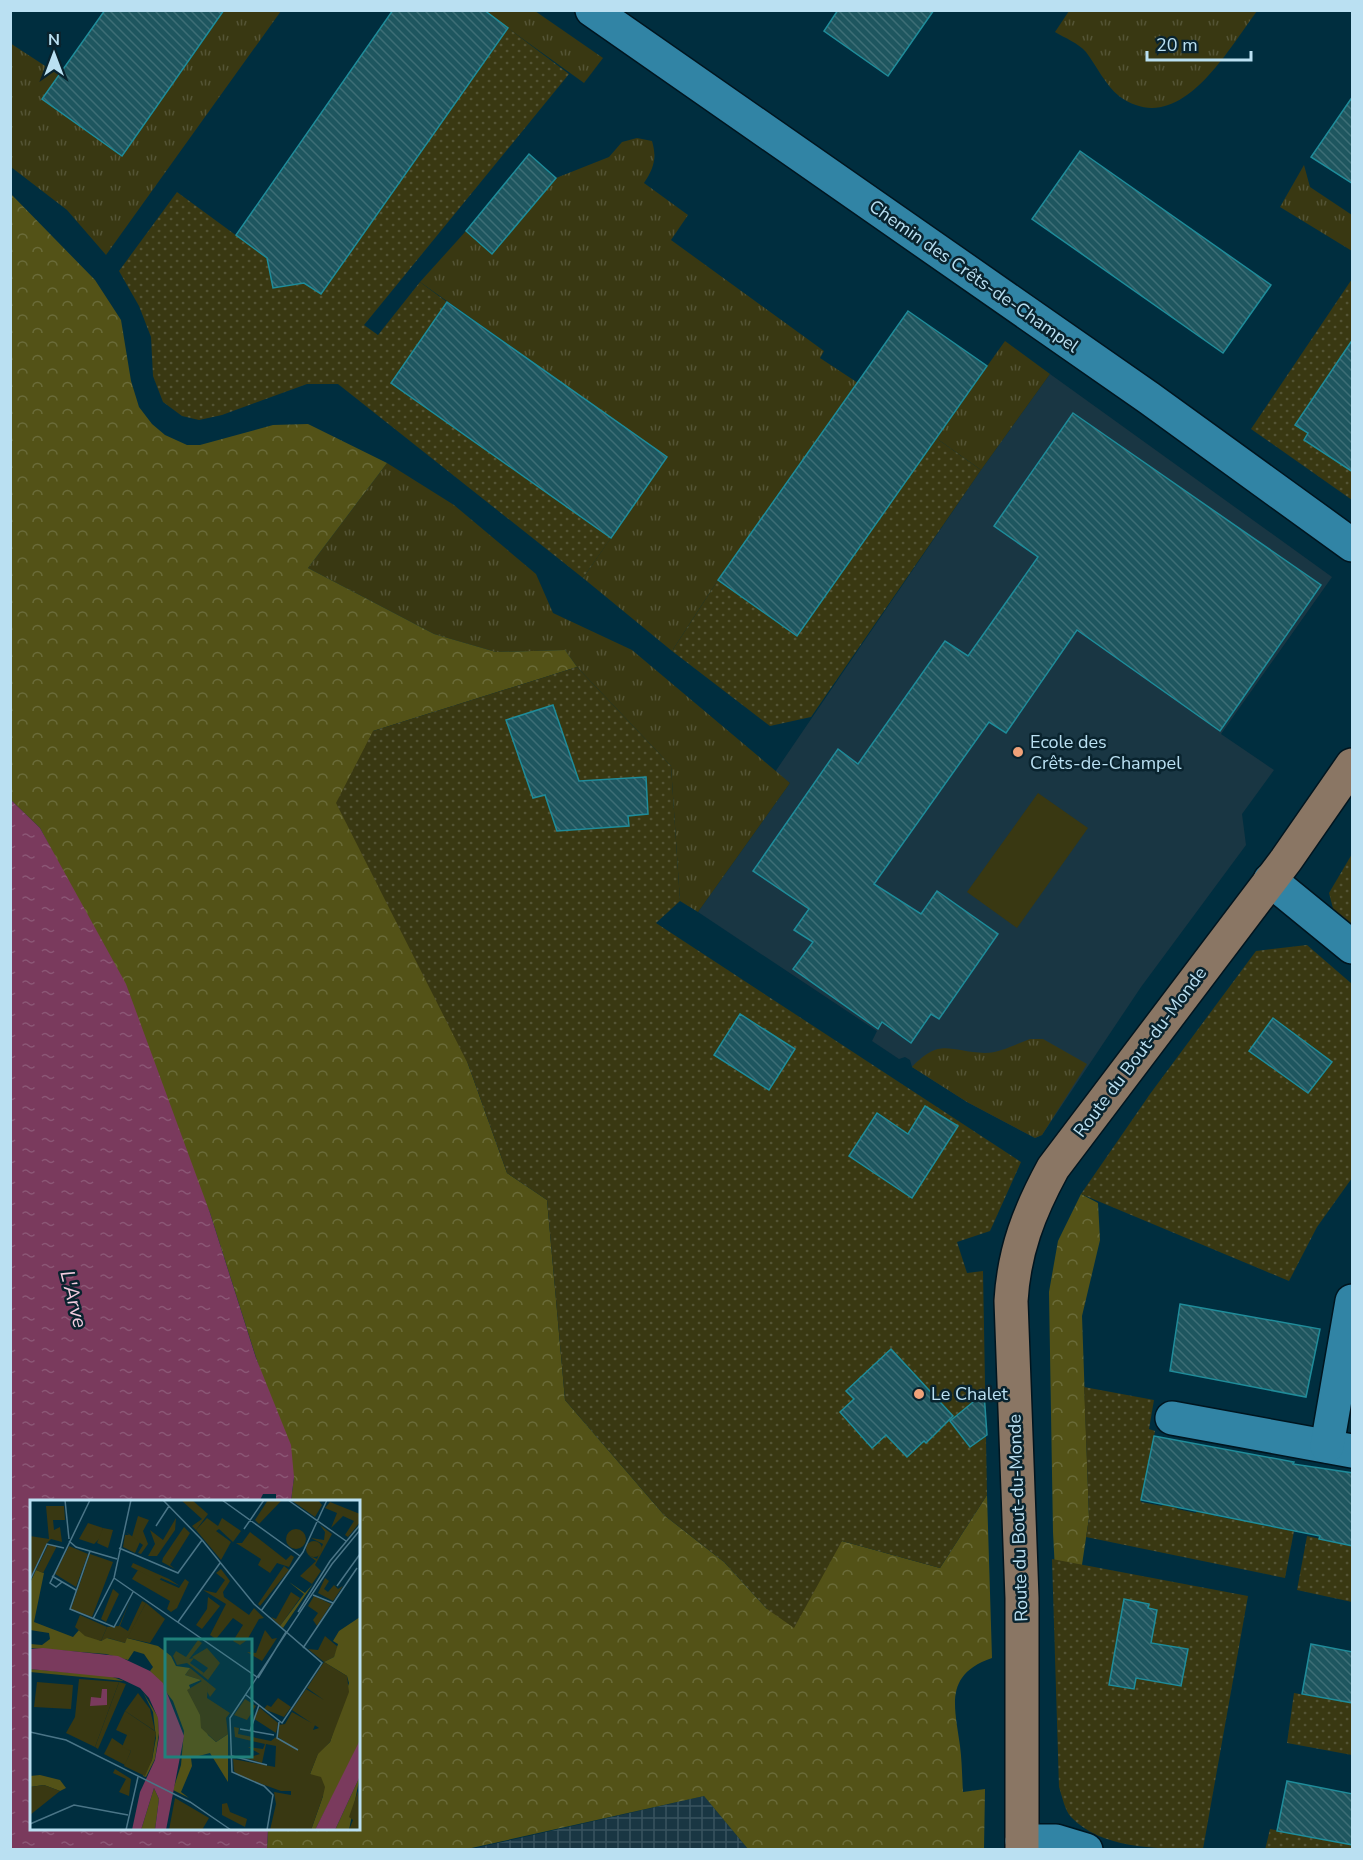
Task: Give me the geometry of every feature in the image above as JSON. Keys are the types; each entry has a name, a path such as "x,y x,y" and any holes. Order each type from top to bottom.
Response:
{"main road":[{"name":"Route du Bout-du-Monde","path":"1022,1845 1022,1598 1011,1301 1013,1270 1019,1241 1053,1168 1270,880 1353,765"}],"street":[{"name":"Chemin des Crêts-de-Champel","path":"592,10 1141,392 1353,544"},
{"path":"1270,880 1353,947"},
{"path":"1172,1418 1340,1448 1353,1301"},
{"name":"Route du Bout-du-Monde","path":"1022,1845 1056,1841 1086,1850"}],"shaded area":[{"name":"Ecole des Crêts-de-Champel","path":"1050,374 1332,577 1221,734 1274,770 1242,814 1246,845 1141,987 1042,1135 1035,1138 967,1102 912,1067 910,1060 905,1057 899,1059 872,1041 877,1031 698,912 790,783 775,772 981,470"},
{"path":"704,1796 748,1849 467,1850"}],"green space":[{"path":"224,11 281,11 106,255 67,210 11,167 10,43 59,75 42,99 122,156"},
{"path":"484,11 535,11 603,58 584,83"},
{"path":"1069,11 1257,11 1216,67 1199,85 1181,99 1162,107 1141,107 1114,92 1086,52 1055,32"},
{"path":"508,28 569,74 364,325 378,335 420,282 447,302 391,383 611,538 583,578 338,384 307,384 222,415 199,420 182,416 163,402 153,376 151,337 139,306 119,271 177,192 267,258 273,288 304,283 321,294"},
{"path":"637,138 652,141 654,147 654,163 644,183 688,215 671,240 824,351 820,358 858,383 718,580 672,651 583,578 667,457 420,282 466,231 492,254 556,178 609,157 622,142"},
{"path":"1304,165 1310,187 1352,215 1352,251 1280,207"},
{"path":"10,193 95,280 121,320 131,381 139,407 152,424 165,435 187,445 200,445 273,425 308,424 387,463 308,568 434,634 496,652 565,650 577,667 373,731 468,1064 507,1173 547,1200 565,1400 664,1515 724,1562 767,1609 842,1541 940,1568 987,1495 992,1658 976,1665 966,1673 959,1683 955,1706 963,1792 985,1789 984,1849 748,1849 704,1796 467,1849 267,1849 268,1830 360,1830 360,1500 291,1500 294,1477 210,1213 74,893 40,828 11,800"},
{"path":"1352,279 1352,500 1251,429"},
{"path":"1005,341 1050,374 981,470 936,438"},
{"path":"936,438 981,470 811,717 770,726 672,651 718,580 797,636"},
{"path":"387,463 454,505 536,574 553,613 632,650 790,783 698,912 680,901 671,766 577,667 565,650 496,652 434,634 308,568"},
{"path":"577,667 671,766 680,901 656,923 1021,1162 990,1231 957,1242 967,1273 983,1271 987,1495 940,1568 842,1541 794,1628 767,1609 724,1562 664,1515 565,1400 547,1200 507,1173 468,1064 336,803 373,731"},
{"path":"1038,793 1088,828 1017,928 967,892"},
{"path":"1352,854 1352,931 1335,916 1329,893"},
{"path":"1307,945 1352,984 1352,1178 1317,1227 1289,1281 1081,1194 1150,1094 1256,951"},
{"path":"1030,1039 1043,1039 1087,1064 1042,1135 1035,1138 967,1102 912,1067 938,1049 991,1053"},
{"path":"1081,1194 1098,1203 1100,1240 1082,1316 1089,1518 1074,1618 1058,1629 1053,1532 1049,1292 1058,1241"},
{"path":"1084,1387 1154,1400 1149,1429 1155,1431 1141,1502 1162,1506 1163,1500 1178,1503 1177,1509 1196,1513 1197,1506 1213,1509 1212,1515 1230,1519 1232,1513 1262,1518 1261,1525 1294,1531 1285,1578 1086,1537 1089,1518"},
{"path":"1352,1535 1352,1602 1297,1590 1307,1536 1345,1544"},
{"path":"1052,1559 1248,1596 1203,1849 1151,1848 1116,1842 1084,1828 1067,1811 1059,1787"},
{"path":"1330,1691 1351,1697 1352,1755 1287,1743 1294,1693 1328,1699"},
{"path":"1270,1829 1351,1845 1352,1840 1352,1849 1265,1850"}],"water":[{"name":"L'Arve","path":"11,800 40,828 126,984 210,1213 256,1358 291,1445 294,1477 291,1500 276,1500 276,1494 263,1494 260,1500 30,1500 30,1830 268,1830 267,1849 11,1849"}],"building":[{"path":"105,10 224,10 122,156 42,99"},
{"path":"393,10 484,10 508,28 321,294 304,283 273,288 267,258 236,235"},
{"path":"838,10 934,10 888,76 824,31"},
{"path":"1353,96 1353,184 1311,157"},
{"path":"1080,151 1271,285 1223,353 1032,219"},
{"path":"529,154 556,178 492,254 466,231"},
{"path":"447,302 667,457 611,538 391,383"},
{"path":"908,311 987,366 797,636 718,580"},
{"path":"1353,339 1353,472 1304,440 1308,433 1295,425"},
{"path":"1073,413 1321,585 1220,731 1077,630 1006,733 989,722 874,884 921,914 937,891 998,934 939,1019 931,1014 911,1043 882,1022 878,1029 793,969 813,942 794,930 809,909 753,871 838,749 858,764 945,641 968,656 1038,557 994,526"},
{"path":"553,705 579,781 646,777 648,814 628,816 629,826 557,831 545,795 533,798 506,720"},
{"path":"740,1014 795,1049 769,1090 714,1055"},
{"path":"1273,1018 1332,1062 1308,1093 1249,1051"},
{"path":"925,1106 958,1126 912,1198 849,1156 877,1113 908,1134"},
{"path":"1180,1304 1320,1329 1306,1397 1170,1371"},
{"path":"891,1349 953,1416 926,1443 924,1441 907,1457 886,1435 872,1448 840,1412 854,1399 846,1391"},
{"path":"984,1393 987,1435 970,1447 950,1421"},
{"path":"1154,1436 1294,1462 1293,1464 1353,1473 1353,1546 1319,1539 1320,1536 1141,1500"},
{"path":"1124,1599 1149,1604 1148,1608 1157,1610 1151,1643 1188,1649 1181,1686 1136,1678 1134,1689 1109,1685"},
{"path":"1311,1644 1353,1652 1353,1703 1302,1694"},
{"path":"1287,1781 1353,1794 1353,1845 1277,1831"}],"place":[{"name":"Ecole des Crêts-de-Champel","path":"1018,752"},
{"name":"Le Chalet","path":"919,1394"}]}
